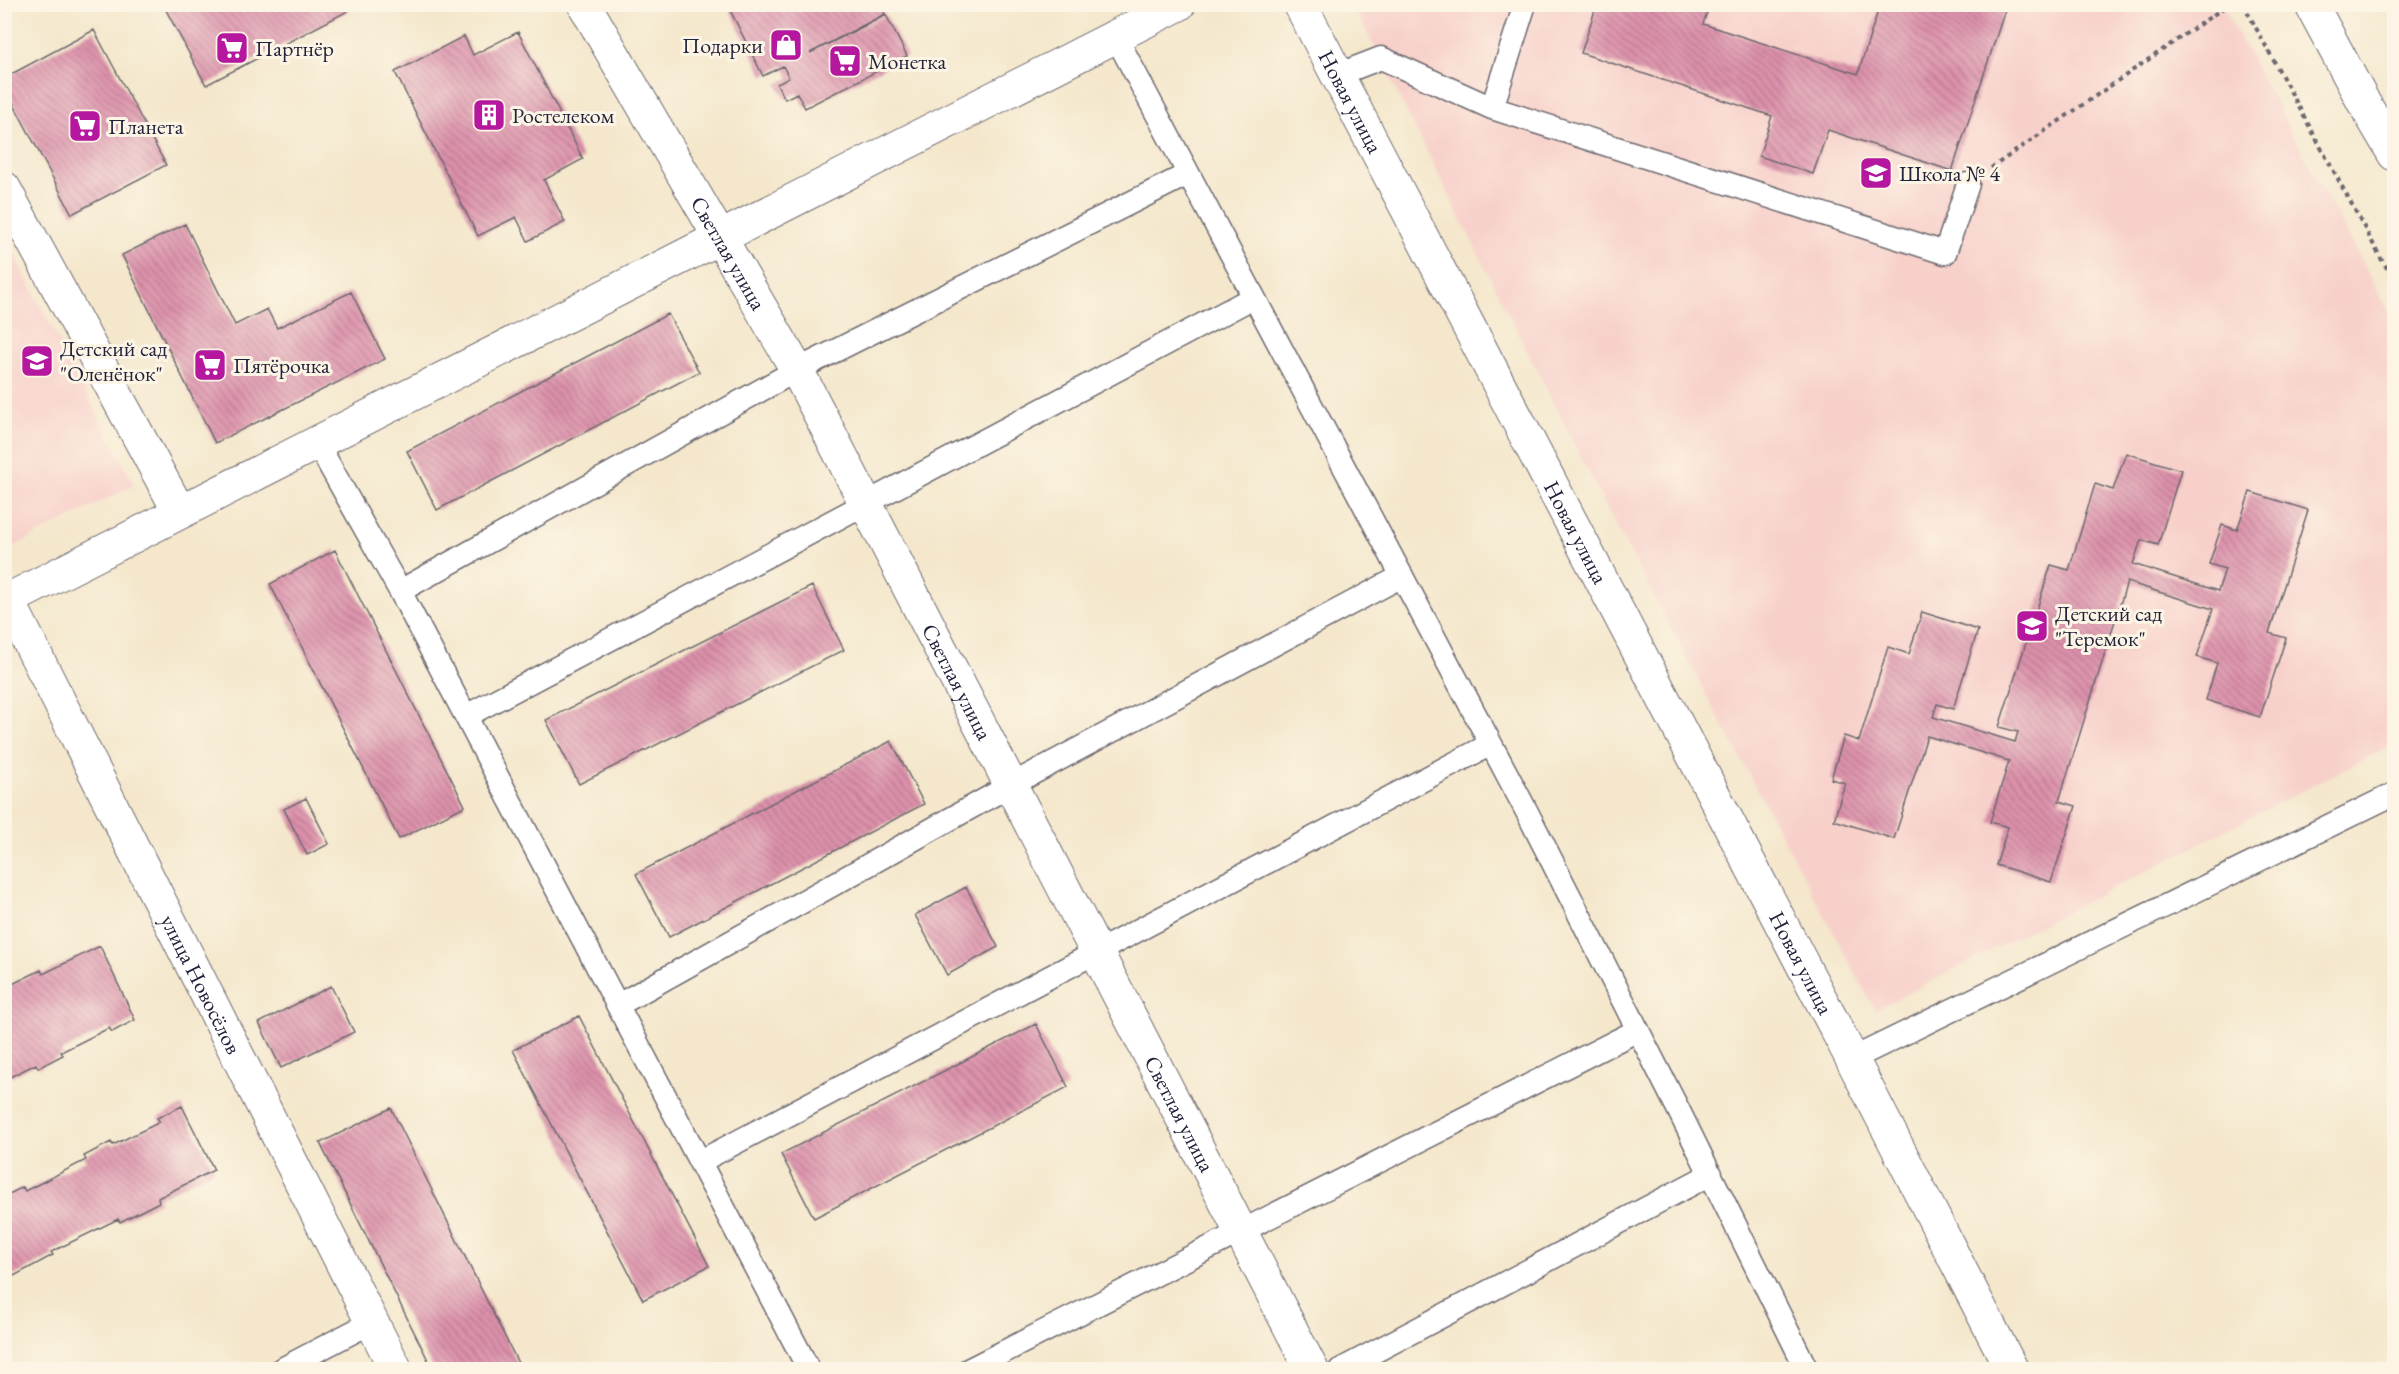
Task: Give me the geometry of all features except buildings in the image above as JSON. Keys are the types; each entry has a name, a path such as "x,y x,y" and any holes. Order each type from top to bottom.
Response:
{"street":[{"name":"Светлая улица","path":"584,4 796,370 1312,1370"},
{"path":"6,601 1179,4"},
{"name":"Новая улица","path":"1299,4 1852,1059 2012,1370"},
{"path":"2310,4 2394,154"},
{"path":"4,188 179,512"},
{"name":"улица Новосёлов","path":"6,601 396,1370"}],"lane":[{"path":"1492,108 1525,4"},
{"path":"1116,37 1491,744 1711,1174 1807,1370"},
{"path":"1337,75 1381,58 1492,108 1945,253 1968,184"},
{"path":"400,591 796,370 1188,174"},
{"path":"466,716 1254,297"},
{"path":"317,443 400,591 809,1370"},
{"path":"618,1005 1011,785 1402,576"},
{"path":"701,1161 1491,744"},
{"path":"1852,1059 2394,794"},
{"path":"968,1370 1638,1030"},
{"path":"1340,1370 1711,1174"},
{"path":"280,1370 372,1322"}],"path":[{"path":"1968,184 2229,4"},
{"path":"2243,4 2394,279"}],"shaded area":[{"path":"1353,5 2222,5 2394,320 2394,744 1875,1010 1606,507"},
{"name":"Детский сад \"Оленёнок\"","path":"5,237 134,485 4,551"}],"place":[{"name":"Подарки","path":"786,45"},
{"name":"Партнёр","path":"232,48"},
{"name":"Монетка","path":"845,61"},
{"name":"Ростелеком","path":"489,115"},
{"name":"Планета","path":"85,126"},
{"name":"Школа № 4","path":"1876,173"},
{"name":"Детский сад \"Оленёнок\"","path":"37,361"},
{"name":"Пятёрочка","path":"210,365"},
{"name":"Детский сад \"Теремок\"","path":"2032,626"}]}
